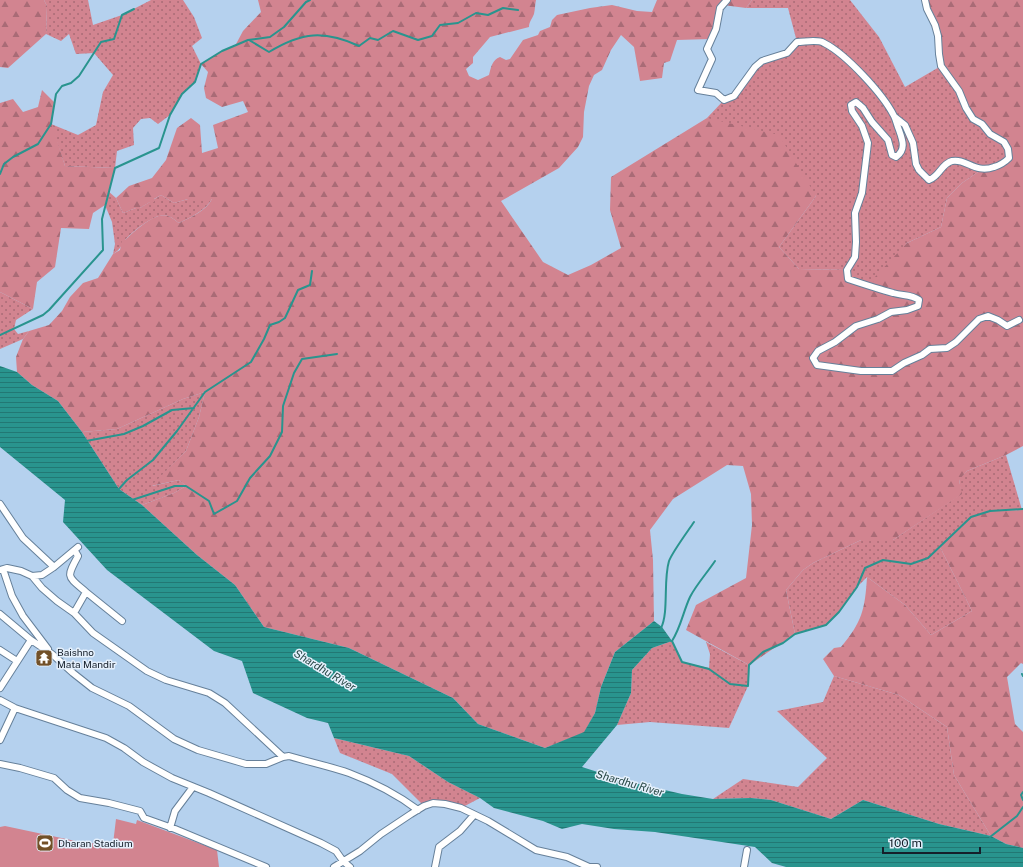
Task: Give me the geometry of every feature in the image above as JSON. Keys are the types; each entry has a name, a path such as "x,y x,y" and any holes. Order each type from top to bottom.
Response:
{"street":[{"path":"726,0 720,8 716,29 707,50 712,59 698,90 716,93 724,100 734,96 755,67 762,61 787,53 797,42 822,42 838,51 850,62 883,98 895,116 905,125 913,143 916,164 919,170 929,180 936,176 944,166 954,160 981,170 990,169 1003,164 1009,158 1008,149 1004,142 990,134 982,124 973,119 966,108 959,91 941,66 938,36 925,0"},
{"path":"895,116 903,147 900,154 896,158 892,155 888,140 872,122 863,108 856,102 851,105 852,111 862,126 868,143 862,193 855,214 855,256 847,270 848,279 872,288 896,294 914,296 919,300 918,306 906,310 891,312 878,319 856,326 835,342 818,351 813,358 817,365 861,371 892,371 930,349 947,348 956,342 979,319 988,316 1007,326 1019,320"},
{"path":"0,504 23,538 54,567"},
{"path":"32,576 42,575 77,549 78,556 69,572 70,577 122,621"},
{"path":"52,654 23,616 12,596 1,570 7,568 21,571 32,576 42,588 74,613 93,633 147,671 166,680 210,693 225,703 284,757"},
{"path":"74,613 86,592"},
{"path":"0,614 31,640 52,654 92,688 129,706 174,739 198,750 246,764 266,764 289,756 350,774 401,797 418,810"},
{"path":"0,688 31,640"},
{"path":"0,650 17,661"},
{"path":"0,700 15,708 106,738 124,748 143,762 172,778 209,792 321,843 336,851 343,861 350,867"},
{"path":"0,740 15,708"},
{"path":"0,764 54,778 67,790 80,798 109,803 140,811 144,818 266,867"},
{"path":"170,828 175,811 193,787"},
{"path":"334,867 360,851 418,810 433,803 461,808 488,821 536,850 567,856 589,867 597,867"},
{"path":"435,867 439,847 460,831 474,815"},
{"path":"744,867 747,850"}],"green space":[{"path":"0,0 44,0 47,6 46,34 8,68 0,67"},
{"path":"44,0 88,0 93,25 122,15 151,0 183,0 194,17 202,38 192,46 201,64 195,82 182,94 170,115 158,124 150,118 141,119 133,128 134,145 117,151 115,168 65,166 51,124 78,135 96,125 103,92 113,75 94,53 76,54 69,34 61,41 46,34 47,6"},
{"path":"258,0 536,0 534,14 529,27 490,37 473,57 473,63 466,69 469,76 478,80 489,75 492,64 497,58 500,57 506,60 510,59 523,40 538,35 540,31 550,27 552,20 557,15 612,5 637,11 652,12 657,0 752,0 746,8 723,5 711,39 677,40 670,61 664,63 662,78 640,81 634,47 621,35 611,50 602,70 594,75 589,86 584,112 583,137 578,147 559,168 501,201 543,262 568,275 591,265 621,248 610,210 611,177 707,118 779,135 816,196 779,247 799,269 847,270 848,279 872,287 874,278 907,243 941,227 947,198 962,183 981,170 1009,158 1008,149 973,119 941,66 938,36 925,0 1023,0 1023,446 1006,455 967,471 959,480 962,494 893,540 861,540 813,563 803,570 786,590 795,634 749,665 686,630 696,605 746,578 752,525 751,494 743,466 727,465 673,499 650,530 653,560 654,621 615,652 601,687 595,713 584,733 545,748 478,724 453,698 349,648 264,627 235,585 197,555 142,505 174,493 186,486 179,480 151,486 186,451 199,417 205,392 183,399 117,429 82,432 58,401 32,385 17,372 16,357 23,339 29,331 49,325 62,311 70,297 83,283 98,278 113,254 120,250 122,240 125,240 151,219 163,215 172,218 179,223 198,213 206,207 212,199 188,199 174,203 161,195 154,199 154,202 150,202 140,208 123,213 116,198 129,186 152,178 166,160 177,128 191,118 200,125 202,153 218,148 213,125 248,112 243,101 222,107 206,98 204,88 208,72 201,64 222,51 235,46 243,31 261,12"},
{"path":"752,0 850,0 879,37 905,87 941,66 1004,142 1009,158 981,170 962,183 947,198 941,227 907,243 872,288 848,279 847,270 799,269 779,247 816,196 707,118 724,100 734,96 755,67 787,53 797,42 788,8 746,8"},
{"path":"42,90 54,102 52,124 65,166 115,168 105,205 93,213 89,229 61,228 55,267 37,282 33,309 0,292 0,103 13,99 23,112 38,107"},
{"path":"108,191 116,198 123,213 140,208 161,195 174,203 188,199 212,199 202,210 179,223 171,217 163,215 152,219 125,240 119,249 113,254 115,244 112,222 105,205"},
{"path":"0,292 33,309 16,320 14,329 18,334 29,331 23,339 0,349"},
{"path":"205,392 199,417 186,451 152,486 179,480 186,486 174,493 142,505 119,489 82,432 117,429 183,399"},
{"path":"1006,455 1022,510 990,511 971,517 940,547 972,611 931,635 905,605 867,577 857,587 839,612 826,625 795,634 786,590 803,570 813,563 861,540 893,540 961,494 959,479 967,471"},
{"path":"1023,510 1023,664 1021,663 1007,677 1015,724 1023,732 1023,848 1006,844 991,836 954,775 947,727 899,695 834,676 823,659 834,648 841,647 858,623 865,598 867,577 905,605 931,635 972,611 940,547 971,517 990,511"},
{"path":"672,641 682,662 709,668 710,654 706,642 749,665 748,686 729,728 650,722 617,725 631,693 632,670 652,648"},
{"path":"834,676 899,695 947,727 954,775 991,836 939,824 863,800 831,819 771,800 751,798 713,799 743,779 798,787 827,758 777,711 823,702"},
{"path":"334,738 409,756 448,782 480,798 461,808 445,804 424,806 392,774 340,753"},
{"name":"Dharan Stadium","path":"116,819 136,824 137,820 217,850 219,867 0,867 0,827 5,826 85,843 113,844"}],"water":[{"name":"Shardhu River","path":"0,366 17,372 32,385 58,401 82,432 119,489 142,505 197,555 235,585 264,627 349,648 453,698 478,724 545,748 584,732 595,713 601,687 615,652 654,621 662,627 672,641 652,648 632,670 631,693 617,725 582,767 626,781 682,794 713,799 751,798 771,800 831,819 863,800 939,824 991,836 1006,844 1023,848 1023,867 786,867 772,863 755,847 655,832 614,829 582,824 562,829 543,821 494,808 480,798 448,782 409,756 334,738 328,723 307,718 253,693 242,661 214,651 107,570 63,522 65,500 0,447"}],"waterway":[{"path":"0,335 43,315 103,250 102,219 115,168 159,148 170,115 182,94 195,82 201,64 222,51 248,40 270,37 284,27 306,2 310,0"},
{"path":"249,40 269,52 292,40 313,36 335,37 359,46 370,38 378,40 393,31 418,40 432,36 440,25 458,23 476,13 488,15 503,8 518,10"},
{"path":"0,174 4,164 13,157 38,144 51,124 56,94 62,86 71,83 79,76 101,42 114,39 122,15 134,9"},
{"path":"118,490 127,480 153,460 177,431 205,392 251,362 270,325 285,318 298,290 310,285 312,271"},
{"path":"132,500 175,486 186,486 209,501 214,514 237,501 250,478 270,456 282,432 283,406 294,373 302,359 337,354"},
{"path":"86,441 124,434 143,426 172,410 194,408"},
{"path":"671,641 682,662 709,669 730,684 748,686 749,665 763,652 783,643 795,634 826,625 839,612 857,587 865,568 883,560 911,564 928,558 971,517 990,511 1023,509"},
{"path":"661,628 665,614 666,578 669,561 694,522"},
{"path":"672,641 678,630 690,597 715,561"},
{"path":"1023,792 1021,795 1023,800"},
{"path":"990,837 1017,816 1023,807"}],"place":[{"name":"Baishno Mata Mandir","path":"44,658"},
{"name":"Dharan Stadium","path":"45,843"}]}
